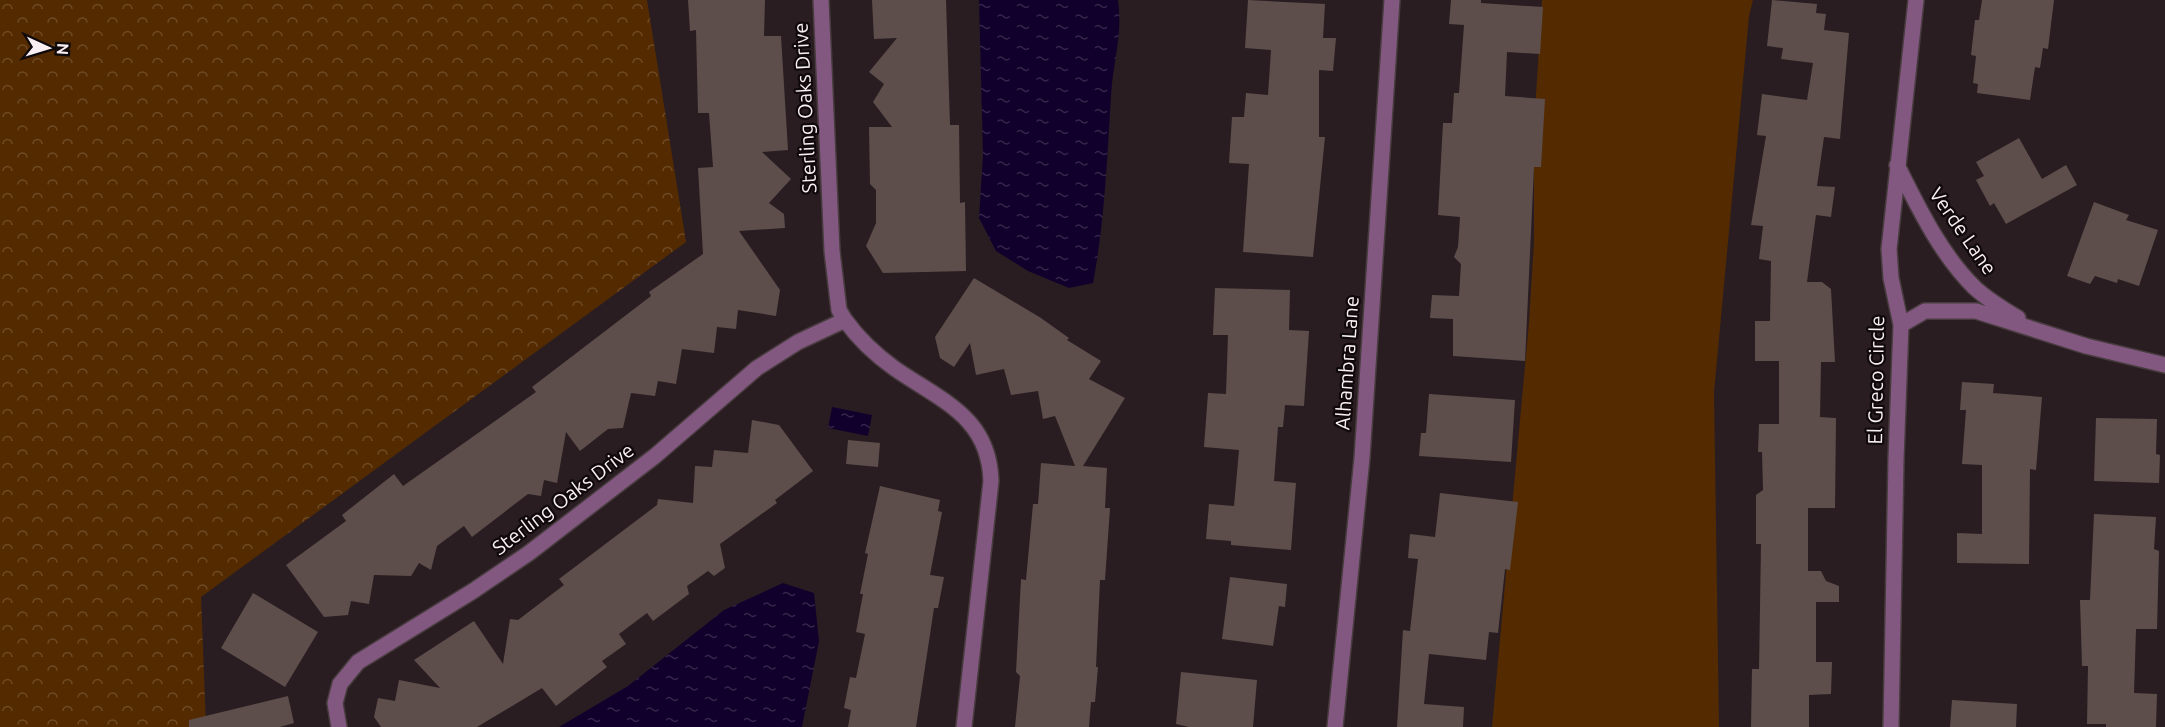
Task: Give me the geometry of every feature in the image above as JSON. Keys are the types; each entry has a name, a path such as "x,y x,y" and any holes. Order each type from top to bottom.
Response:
{"street":[{"name":"Sterling Oaks Drive","path":"821,0 832,251 839,310 856,334 892,367 967,418 980,436 988,454 991,482 964,727"},
{"name":"Alhambra Lane","path":"1335,727 1362,458 1392,0"},
{"name":"El Greco Circle","path":"1890,727 1901,325 1891,278 1889,249 1916,0"},
{"name":"Verde Lane","path":"1897,165 1927,222 1960,270 1976,288 1998,306 2038,330"},
{"name":"Verde Lane","path":"1901,325 1925,311 1976,311 2126,357 2165,365"},
{"name":"Sterling Oaks Drive","path":"339,727 335,703 340,684 358,662 473,591 558,532 655,456 757,368 798,342 845,320"}],"green space":[{"path":"0,0 647,0 686,242 201,597 206,727 0,727"},
{"path":"1542,0 1753,0 1749,16 1714,392 1719,727 1492,727 1529,322 1534,242 1534,127"}],"water":[{"path":"979,0 1118,0 1119,37 1112,83 1103,213 1093,283 1069,288 1028,271 996,251 979,218 983,155"},
{"path":"832,407 872,415 868,436 828,428"},
{"path":"783,583 814,593 819,641 802,727 559,727 628,686 724,610"}],"building":[{"path":"688,0 765,0 764,36 781,36 788,150 762,152 791,179 769,203 784,214 785,228 739,231 780,290 776,316 738,310 736,329 717,327 714,353 682,349 676,384 658,381 655,396 631,393 623,428 608,429 580,451 566,432 557,483 544,480 541,496 528,494 472,537 464,526 437,546 431,570 419,563 411,576 374,575 369,604 351,601 348,615 324,617 286,565 346,521 342,515 394,474 403,486 536,392 532,387 651,296 649,292 703,254 698,168 713,167 709,113 698,113 696,30 690,31"},
{"path":"872,0 946,0 950,125 959,125 960,203 965,202 966,271 883,273 866,246 876,223 876,190 870,184 869,127 892,127 873,102 884,84 869,72 897,38 874,39"},
{"path":"1248,0 1325,4 1323,38 1336,38 1333,71 1319,70 1319,137 1325,137 1313,257 1243,252 1249,164 1229,163 1232,117 1244,117 1246,93 1268,95 1271,50 1245,48"},
{"path":"1451,0 1481,0 1481,3 1543,7 1540,54 1507,52 1505,96 1545,99 1541,167 1534,167 1525,361 1453,356 1453,319 1430,318 1432,295 1459,296 1461,264 1454,257 1458,247 1460,217 1438,215 1443,123 1452,123 1454,93 1459,93 1464,25 1449,24"},
{"path":"1772,0 1817,4 1816,13 1826,14 1824,30 1849,33 1840,139 1824,137 1817,186 1835,187 1831,217 1816,215 1807,282 1822,282 1831,289 1835,362 1821,362 1820,417 1836,418 1835,508 1808,508 1808,571 1821,571 1826,581 1839,586 1839,602 1816,602 1816,662 1832,662 1831,694 1809,695 1809,727 1751,727 1752,669 1759,669 1761,544 1756,544 1756,495 1763,490 1762,452 1758,452 1759,424 1779,424 1779,361 1755,361 1755,321 1770,321 1771,261 1759,259 1763,226 1751,225 1766,136 1757,135 1762,94 1807,100 1813,63 1781,59 1783,48 1767,46"},
{"path":"1982,0 2054,0 2048,49 2043,48 2040,68 2035,67 2030,100 1977,93 1978,84 1973,83 1976,56 1971,55 1975,20 1979,20"},
{"path":"2019,138 2042,179 2066,165 2077,185 2006,224 1994,203 1990,206 1976,180 1984,176 1976,162"},
{"path":"2094,202 2129,215 2126,220 2158,230 2139,286 2118,279 2117,283 2095,276 2090,284 2067,276"},
{"path":"974,278 1041,318 1069,338 1067,340 1101,361 1089,379 1125,398 1083,466 1107,468 1105,508 1110,508 1105,580 1100,580 1095,702 1091,702 1089,727 1015,727 1020,676 1016,672 1021,579 1026,580 1033,504 1038,504 1041,463 1075,466 1055,416 1043,419 1038,391 1011,395 1004,369 976,375 970,343 954,367 940,358 935,337"},
{"path":"1215,288 1290,290 1289,330 1309,331 1304,406 1285,405 1283,427 1278,427 1274,481 1296,483 1291,550 1231,545 1231,541 1206,539 1209,504 1234,506 1239,450 1204,447 1208,393 1226,394 1228,335 1213,335"},
{"path":"1962,382 1994,384 1993,393 2042,397 2036,470 2030,469 2029,564 1957,563 1957,533 1982,534 1982,465 1962,464 1966,410 1960,410"},
{"path":"1429,394 1515,400 1511,462 1419,456 1421,433 1426,433"},
{"path":"2096,418 2157,419 2156,454 2160,455 2159,483 2094,481"},
{"path":"752,420 779,425 813,471 775,500 777,503 720,544 725,568 714,576 708,571 687,586 689,594 653,621 647,613 619,634 626,644 602,661 607,667 556,706 542,688 477,727 381,727 374,717 378,698 395,701 399,680 440,688 414,660 474,621 503,664 510,619 518,620 564,585 559,579 657,505 658,499 693,503 695,466 712,467 714,450 748,453"},
{"path":"848,440 880,443 878,467 846,464"},
{"path":"880,486 940,500 938,511 942,512 930,575 944,577 938,608 934,608 916,727 848,727 851,710 844,708 850,677 856,678 865,634 856,632 863,594 860,594 868,554 865,553"},
{"path":"1440,493 1518,502 1510,570 1505,569 1498,633 1489,632 1486,660 1429,654 1424,704 1464,707 1463,727 1397,727 1403,630 1410,631 1418,559 1408,558 1410,534 1435,537"},
{"path":"2094,514 2156,517 2154,549 2159,551 2157,629 2136,629 2134,693 2157,694 2156,727 2106,727 2106,724 2087,724 2088,666 2082,666 2080,600 2090,600"},
{"path":"1230,577 1287,584 1285,607 1279,606 1273,646 1222,639"},
{"path":"253,593 318,632 285,687 221,648"},
{"path":"1181,672 1257,680 1253,727 1189,727 1176,724"},
{"path":"288,696 294,723 280,727 189,727 189,720"},
{"path":"1952,700 2017,704 2016,727 1950,727"}]}
